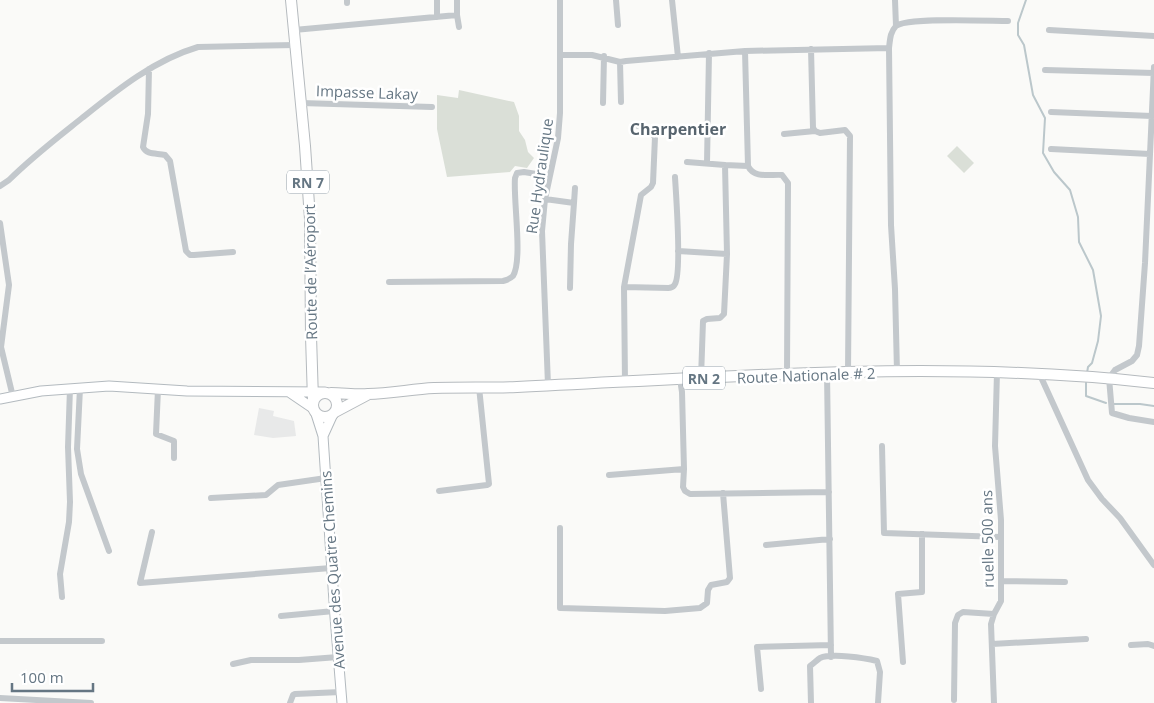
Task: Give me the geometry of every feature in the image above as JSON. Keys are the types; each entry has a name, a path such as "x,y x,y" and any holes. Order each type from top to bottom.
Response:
{"main road":[{"name":"Route de l’Aéroport","path":"291,0 310,219 314,404"},
{"name":"Route de l’Aéroport","path":"312,365 328,393"},
{"name":"Route Nationale # 2","path":"328,393 369,394 432,388 479,388 787,374 897,372 997,372 1110,378 1154,383"},
{"path":"0,399 41,391 109,386 158,389 287,391 314,404 325,417 334,413"},
{"path":"287,391 314,404"},
{"path":"314,404 318,394 328,393 335,398 337,404 322,436"},
{"name":"Route Nationale # 2","path":"334,413 369,394"},
{"name":"Avenue des Quatre Chemins","path":"314,404 322,436 326,478 342,703"}],"street":[{"path":"437,0 437,17"},
{"path":"458,0 457,15 459,27"},
{"name":"Rue Hydraulique","path":"548,384 543,250 545,199 558,138 560,113 560,0"},
{"path":"616,0 618,25"},
{"path":"672,0 678,56"},
{"path":"894,0 896,26"},
{"path":"294,30 457,15"},
{"path":"897,372 891,225 889,48 891,33 896,26 906,22 955,20 1008,21"},
{"path":"1050,30 1154,36"},
{"path":"0,186 60,134 111,94 149,69 186,50 198,47 295,45"},
{"path":"561,55 604,56 620,62 745,51 889,48"},
{"path":"811,49 815,131"},
{"path":"745,51 749,170 758,174 782,176 788,183 787,374"},
{"path":"707,164 709,53"},
{"path":"603,103 604,56"},
{"path":"620,62 621,102"},
{"path":"1154,67 1150,154 1150,231 1139,346 1137,355 1132,361 1115,370 1110,378 1112,413 1154,422"},
{"path":"149,69 148,114 143,147 148,152 164,154 170,161 186,251 190,255 233,252"},
{"path":"1045,70 1154,73"},
{"name":"Impasse Lakay","path":"301,103 432,107"},
{"path":"1051,112 1152,116"},
{"path":"625,382 624,287 626,269 641,195 653,183 654,137 648,128 635,125"},
{"path":"784,134 842,130 850,136 848,373"},
{"path":"1051,149 1150,154"},
{"path":"686,162 748,166"},
{"path":"701,378 702,324 704,320 720,318 724,314 727,254 724,165"},
{"path":"389,282 508,280 514,273 517,245 515,178 520,172 549,176"},
{"path":"624,287 672,288 676,281 678,251 675,177"},
{"path":"570,288 575,188"},
{"path":"545,199 574,203"},
{"path":"0,223 9,286 2,319 1,347 3,365 13,397"},
{"path":"678,251 727,254"},
{"name":"ruelle 500 ans","path":"994,703 991,624 1001,601 999,485 995,446 997,372"},
{"path":"827,373 831,657"},
{"path":"1040,375 1088,480 1102,500 1120,518 1154,565"},
{"path":"680,379 682,392 683,487 687,493 829,492"},
{"path":"62,597 60,574 69,512 68,447 70,388"},
{"path":"80,388 78,449 81,474 109,551"},
{"path":"439,491 488,484 479,388"},
{"path":"158,389 156,434 174,441 174,458"},
{"path":"882,446 884,533 1001,537"},
{"path":"609,475 684,469"},
{"path":"211,498 266,496 278,485 326,478"},
{"path":"560,528 560,608 665,611 700,608 707,603 708,590 711,585 728,582 730,578 723,493"},
{"path":"152,532 140,583 331,568"},
{"path":"903,662 898,594 922,592 922,534"},
{"path":"766,545 830,539"},
{"path":"1001,581 1064,582"},
{"path":"281,616 334,611"},
{"path":"954,700 955,623 958,615 963,612 994,614"},
{"path":"992,644 1086,639"},
{"path":"0,641 102,641"},
{"path":"1131,644 1154,646"},
{"path":"760,689 757,647 831,645"},
{"path":"233,664 251,660 299,660 338,657"},
{"path":"811,703 810,666 821,658 831,657 865,658 877,661 880,672 878,703"},
{"path":"290,703 295,694 342,692"},
{"path":"0,698 26,701 91,703"}],"shaded area":[{"path":"459,90 514,102 519,116 519,131 525,140 528,152 534,158 527,168 515,166 510,172 447,177 437,129 437,95 458,98"},
{"path":"957,146 974,163 964,173 947,156"},
{"path":"259,408 274,411 273,416 294,421 296,436 273,438 254,435"}],"waterway":[{"path":"1026,0 1018,23 1018,35 1024,45 1033,95 1045,118 1043,153 1054,172 1070,190 1078,217 1079,242 1093,270 1101,316 1098,341 1087,373"},
{"path":"1086,383 1086,396 1106,403"},
{"path":"1114,404 1154,406"}],"district":[{"name":"Charpentier","path":"678,129"}]}
